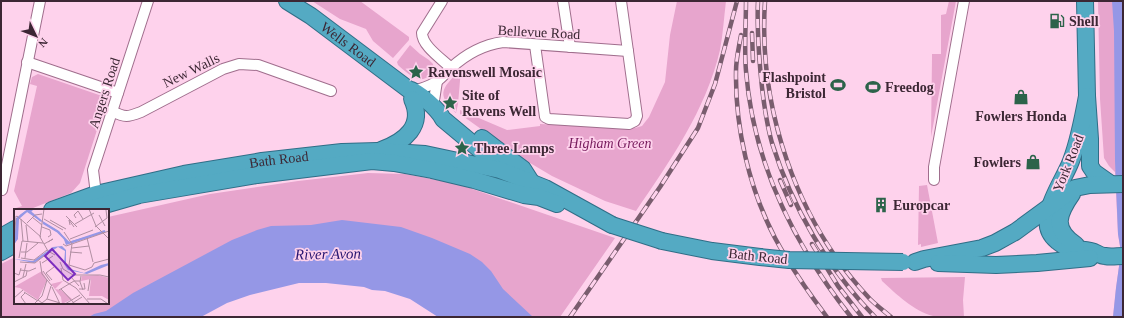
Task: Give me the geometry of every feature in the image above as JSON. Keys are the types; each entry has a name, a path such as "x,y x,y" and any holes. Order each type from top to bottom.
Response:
{"highway":[{"name":"Wells Road","path":"287,1 311,16 411,93 434,117 438,113 509,173"},
{"name":"York Road","path":"1085,1 1090,166 1094,172 1110,183"},
{"path":"377,151 394,146 400,142 407,136 414,125 416,108 411,93"},
{"name":"York Road","path":"1050,205 1068,170 1076,147 1087,96"},
{"path":"456,129 476,133 523,169 531,181"},
{"name":"Bath Road","path":"55,209 96,194 169,176 262,161 342,152 377,151 425,154 500,170 531,181 558,194 608,223"},
{"name":"Bath Road","path":"90,209 139,195 257,175 372,161 394,163 432,170 474,180 524,195 539,196"},
{"name":"Bath Road","path":"509,173 539,196 579,214 662,241 712,251 789,260 996,265 1037,263 1105,256"},
{"path":"1084,250 1064,235 1059,223 1059,217 1063,206 1075,188 1110,183"},
{"name":"Bath Road","path":"909,262 982,248 995,243 1027,223 1075,188"},
{"path":"1050,205 1047,220 1049,233 1064,247 1074,250 1091,251 1105,256 1123,256"},
{"path":"1,237 14,230"},
{"path":"1,252 14,245"}],"street":[{"path":"2,190 5,151 27,62 40,1"},
{"name":"Angers Road","path":"96,194 93,170 148,1"},
{"path":"563,1 570,47"},
{"path":"535,45 545,117 549,119 630,124 635,121 637,116 621,1"},
{"path":"934,180 934,167 964,1"},
{"path":"439,2 422,33 422,39 451,68"},
{"name":"Bellevue Road","path":"411,93 437,81 467,55 491,44 503,42 628,51"},
{"path":"27,62 118,93"},
{"name":"New Walls","path":"112,111 129,117 223,69 239,64 258,65 331,91"},
{"path":"437,81 438,113"}],"green space":[{"path":"312,1 360,1 409,37 409,40 393,58 373,41 366,29 340,19"},
{"name":"Higham Green","path":"677,1 726,1 720,50 706,93 686,134 636,211 605,201 552,176 520,157 460,114 460,110 507,130 540,126 540,124 635,128 642,126 649,117 665,82 670,35"},
{"path":"949,1 956,1 931,137 932,54 941,54 941,15 946,14"},
{"path":"1098,1 1123,1 1123,317 1113,317 1121,252 1118,234 1115,172 1104,158 1100,99"},
{"path":"410,45 433,64 432,72 425,78 417,78 398,65 397,62"},
{"path":"461,69 456,113 449,106 443,95 446,86"},
{"path":"38,74 102,96 105,105 80,183 71,193 31,209 16,209 22,206 14,191 37,86 30,84 32,77"},
{"path":"368,173 405,174 458,184 615,238 560,317 504,317 418,257 118,317 1,317 1,264 14,258 14,304 109,304 109,217 210,194 298,181"},
{"path":"927,185 938,243 921,247 921,244 918,245 919,186"},
{"path":"965,277 963,300 964,317 940,317 919,311 899,296 882,281 881,278"}],"water":[{"path":"1112,1 1123,1 1123,317 1113,317 1121,252 1118,234 1115,161 1114,31"},
{"name":"River Avon","path":"342,220 401,227 470,254 482,262 491,271 503,289 533,317 438,317 410,299 385,291 326,283 299,283 250,295 227,303 201,317 89,317 106,311 133,293 232,240 257,230 271,226 311,225"}],"railway":[{"path":"570,317 660,187 698,128 715,84 737,1"},
{"path":"746,1 745,62 750,105 757,138 780,202 795,232 831,290 851,317"},
{"path":"758,1 759,47 763,98 769,132 780,167 801,214 813,236 842,279 875,317"},
{"path":"765,1 764,41 768,82 776,122 787,161 802,199 821,235 844,268 870,299 891,317"},
{"path":"752,33 753,61"},
{"path":"741,35 736,62 736,92 741,135 751,178 758,199 775,238 800,279 827,317"},
{"path":"780,180 791,205"},
{"path":"812,244 838,286 862,317"}],"place":[{"name":"Shell","path":"1057,21"},
{"name":"Ravenswell Mosaic","path":"416,72"},
{"name":"Flashpoint Bristol","path":"838,85"},
{"name":"Freedog","path":"873,87"},
{"name":"Fowlers Honda","path":"1021,97"},
{"name":"Site of Ravens Well","path":"450,103"},
{"name":"Three Lamps","path":"462,148"},
{"name":"Fowlers","path":"1033,162"},
{"name":"Europcar","path":"881,205"}]}
